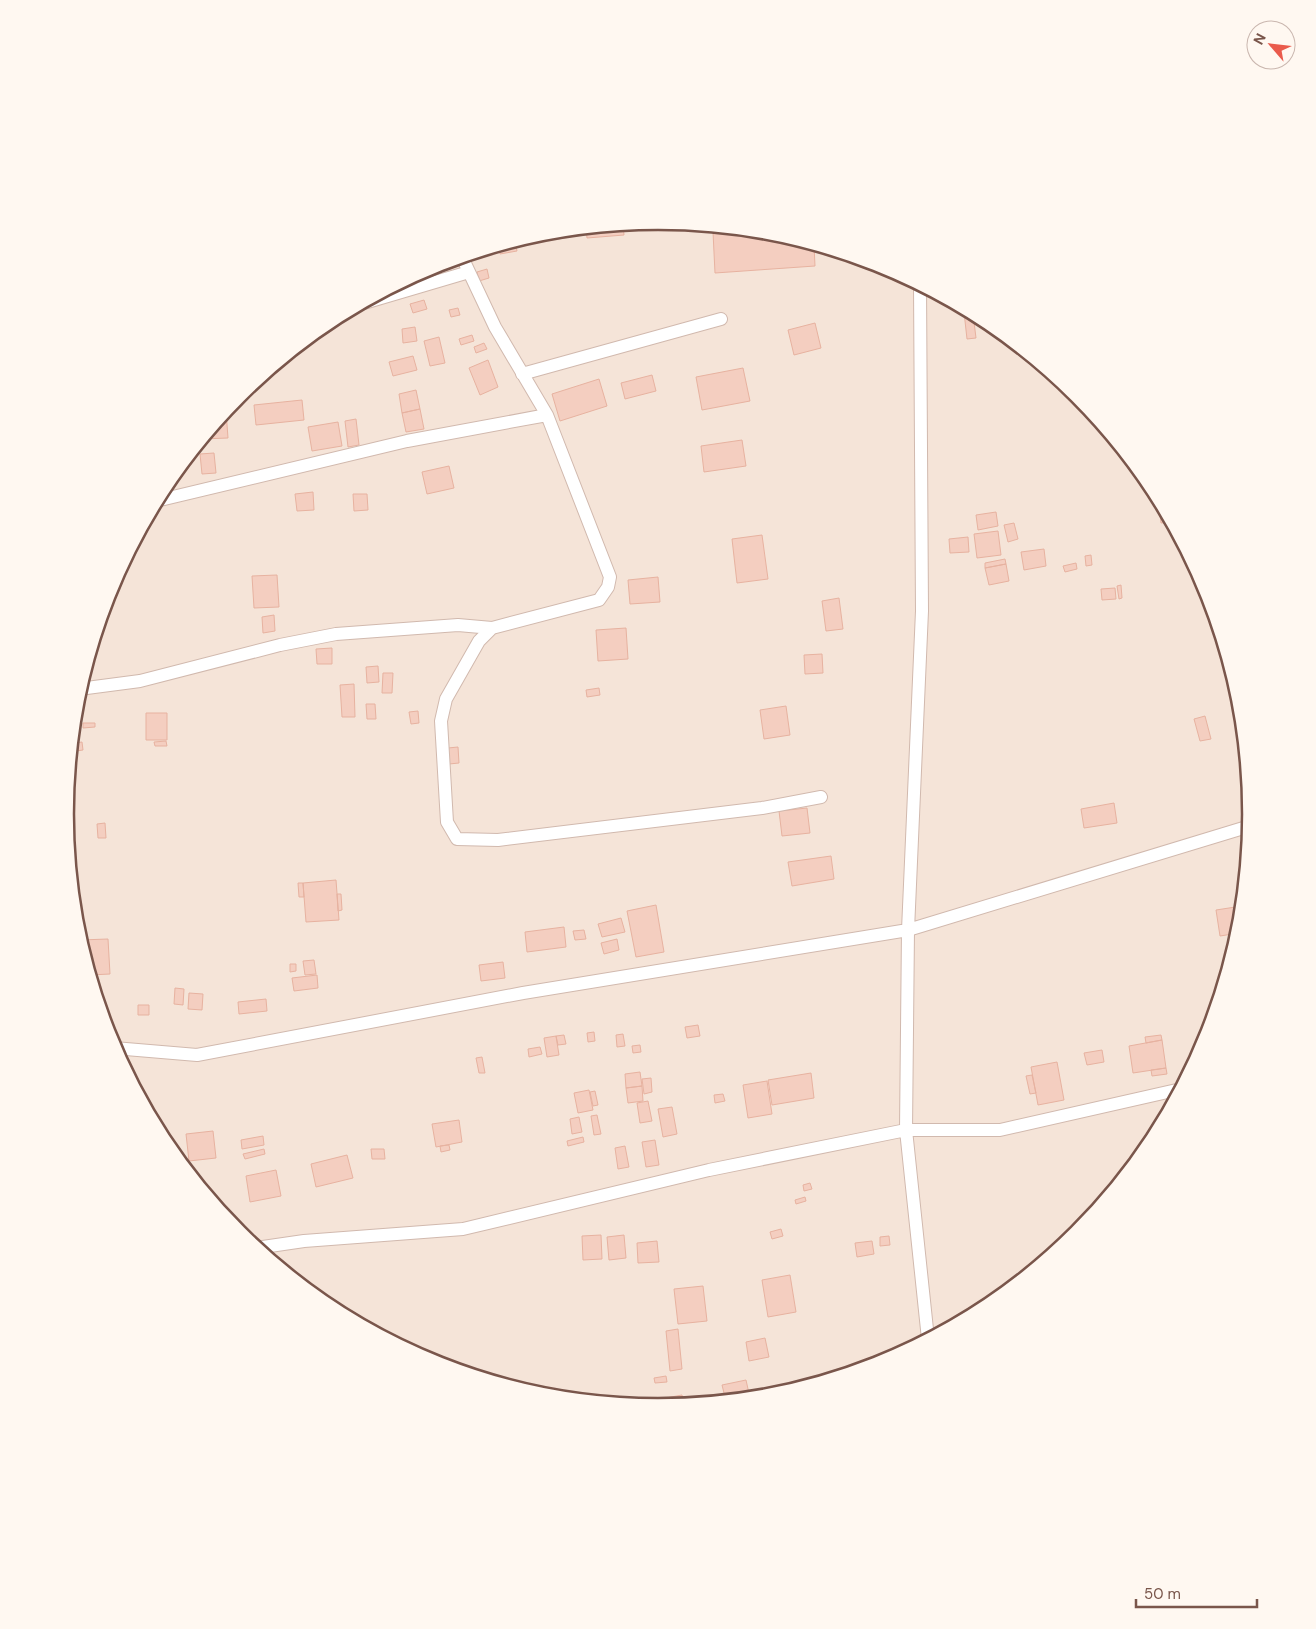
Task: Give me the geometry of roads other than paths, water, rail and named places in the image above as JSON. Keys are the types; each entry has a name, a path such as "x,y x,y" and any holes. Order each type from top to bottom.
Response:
{"street":[{"path":"88,687 140,681 280,645 336,634 458,625 492,628 599,600 608,587 610,577 547,415 495,327 465,263"},
{"path":"394,294 469,272"},
{"path":"920,293 922,611 908,930 906,1130 927,1332"},
{"path":"522,374 721,319"},
{"path":"167,498 407,441 547,415"},
{"path":"492,628 479,641 446,699 440,721 447,822 457,839 507,839 762,808 821,797"},
{"path":"123,1049 197,1055 523,993 908,930 1242,829"},
{"path":"265,1247 304,1241 463,1229 709,1170 906,1130 1000,1130 1173,1091"}]}
